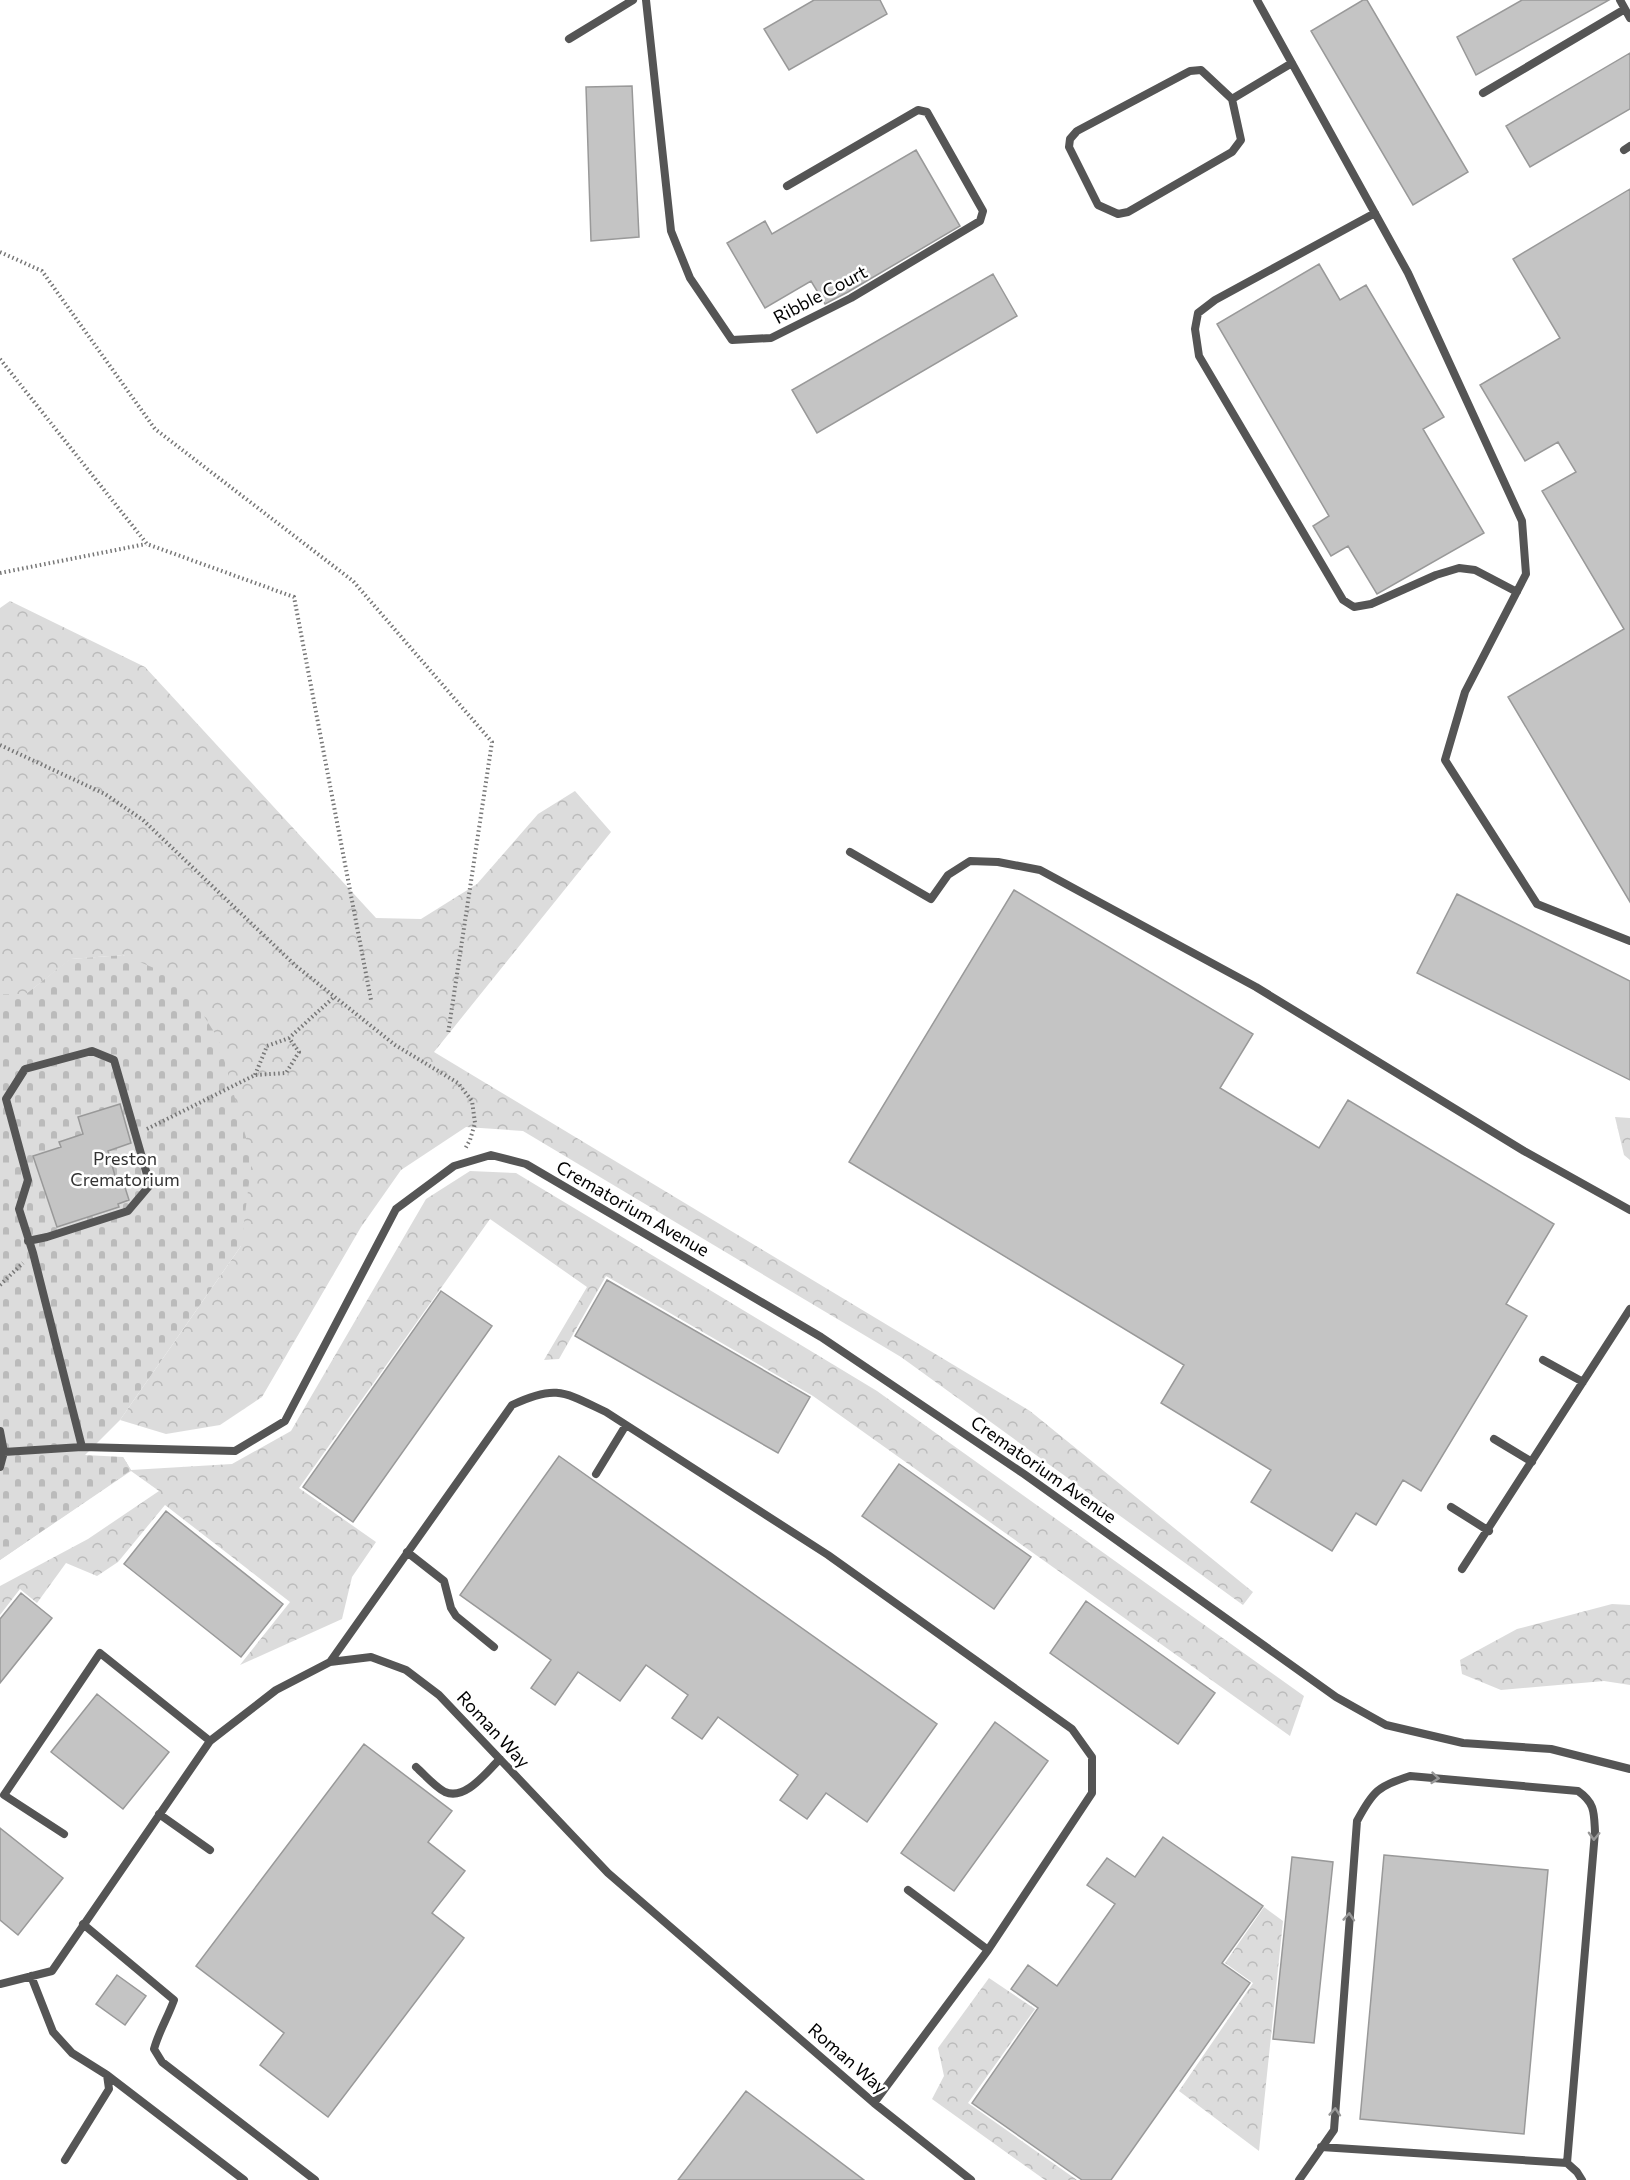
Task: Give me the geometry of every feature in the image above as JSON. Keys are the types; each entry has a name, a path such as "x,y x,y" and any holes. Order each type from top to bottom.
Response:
{"lane":[{"path":"569,39 633,0"},
{"name":"Ribble Court","path":"646,0 671,231 690,278 732,340 771,338 851,298 980,221 983,211 927,112 918,110 787,186"},
{"path":"1257,0 1408,273 1522,521 1526,574 1465,692 1445,760 1537,904 1630,940"},
{"path":"1620,0 1630,18"},
{"path":"1483,93 1625,9"},
{"path":"1232,99 1292,63"},
{"path":"1201,70 1232,99 1241,140 1232,152 1128,212 1118,214 1098,205 1069,147 1070,139 1077,131 1190,71 1201,70"},
{"path":"1375,213 1215,300 1198,313 1195,329 1199,356 1343,600 1354,607 1371,604 1436,575 1459,568 1474,570 1517,592"},
{"path":"850,852 931,899 948,875 970,861 998,862 1040,870 1256,987 1524,1151 1630,1210"},
{"path":"28,1241 129,1210 150,1185 114,1060 92,1051 25,1069 6,1099 28,1180 19,1209 28,1241 33,1253 82,1447"},
{"name":"Crematorium Avenue","path":"4,1452 82,1447 235,1451 285,1421 396,1209 454,1166 491,1155 526,1164 821,1337 1024,1474 1336,1698 1386,1725 1463,1743 1551,1749 1630,1769"},
{"path":"1462,1569 1489,1531 1630,1309"},
{"path":"1543,1360 1583,1382"},
{"path":"330,1662 512,1406 534,1395 550,1392 570,1395 606,1412 847,1569 1072,1729 1092,1757 1092,1792 988,1950 874,2103"},
{"path":"596,1474 626,1425"},
{"path":"0,1431 4,1452 0,1467"},
{"path":"1494,1439 1532,1462"},
{"path":"1451,1507 1489,1531"},
{"path":"407,1552 444,1581 451,1608 456,1616 494,1647"},
{"path":"64,1834 4,1795 100,1653 210,1741"},
{"name":"Roman Way","path":"0,1984 52,1971 210,1741 276,1690 330,1662 371,1657 406,1670 439,1695 608,1873 961,2177 971,2180"},
{"path":"416,1767 441,1789 450,1793 458,1793 475,1784 500,1759"},
{"path":"1299,2180 1334,2130 1357,1821 1367,1801 1376,1791 1390,1782 1410,1776 1578,1791 1589,1799 1594,1812 1595,1832 1567,2163"},
{"path":"159,1814 210,1850"},
{"path":"908,1890 988,1950"},
{"path":"83,1924 174,2000 170,2013 159,2030 154,2049 162,2062 315,2180"},
{"path":"31,1976 54,2032 72,2053 107,2075 244,2180"},
{"path":"65,2160 109,2089 107,2075"},
{"path":"1321,2147 1567,2163 1582,2180"}],"path":[{"path":"0,252 42,271 155,429 353,581 492,742 448,1034"},
{"path":"0,359 147,544"},
{"path":"0,573 147,544 294,597 371,1000"},
{"path":"0,745 105,794 143,820 296,966 395,1045 458,1083 472,1101 475,1123 470,1140 454,1166"},
{"path":"255,1075 267,1046 289,1038 334,997"},
{"path":"136,1135 255,1075 286,1073 299,1052 289,1038"},
{"path":"0,1285 33,1253"}],"green space":[{"path":"10,601 145,667 376,918 421,919 477,884 538,814 575,791 611,832 434,1052 1030,1411 1253,1592 1243,1605 901,1357 523,1131 466,1127 401,1170 361,1227 262,1397 220,1425 166,1434 120,1420 241,1246 124,955 71,959 26,994 0,994 0,608"},
{"name":"Preston Crematorium","path":"123,955 180,979 218,1038 252,1159 241,1246 120,1420 85,1455 123,1457 131,1470 0,1560 0,994 26,994 70,959"},
{"path":"1615,1117 1630,1118 1630,1160 1624,1155"},
{"path":"470,1171 516,1173 877,1391 1304,1696 1290,1736 813,1396 606,1276 559,1359 544,1360 587,1287 490,1219 299,1488 376,1542 352,1577 342,1619 240,1665 290,1602 165,1505 118,1562 97,1576 66,1563 37,1603 20,1589 0,1615 0,1586 88,1539 159,1491 131,1471 0,1560 0,1511 123,1457 131,1470 232,1464 291,1431 426,1199"},
{"path":"1612,1604 1630,1605 1630,1685 1604,1681 1501,1690 1462,1674 1460,1660 1517,1629"},
{"path":"1264,1907 1283,1921 1259,2151 1179,2091 1253,1983 1225,1963"},
{"path":"989,1978 1035,2009 968,2103 1077,2180 1045,2180 932,2099 944,2076 938,2048"}],"building":[{"path":"814,0 880,0 887,14 789,70 764,29"},
{"path":"1363,0 1367,0 1468,172 1413,205 1311,31"},
{"path":"1522,0 1609,0 1476,75 1457,37"},
{"path":"1630,53 1630,109 1530,167 1506,126"},
{"path":"632,86 639,237 591,241 586,87"},
{"path":"916,150 960,226 825,304 811,281 765,308 727,243 765,221 772,234"},
{"path":"1630,189 1630,902 1508,697 1624,629 1542,491 1576,472 1558,442 1525,461 1480,385 1560,338 1513,259"},
{"path":"1319,264 1340,300 1366,285 1444,417 1423,429 1484,533 1377,594 1348,546 1331,556 1313,526 1329,516 1217,324"},
{"path":"993,274 1017,316 817,433 792,390"},
{"path":"1014,890 1253,1034 1220,1088 1319,1148 1348,1100 1554,1224 1506,1304 1527,1316 1421,1491 1403,1480 1376,1525 1356,1513 1332,1551 1251,1502 1271,1470 1161,1403 1184,1365 849,1162"},
{"path":"1457,894 1630,981 1630,1080 1417,973"},
{"path":"120,1104 131,1143 108,1151 117,1183 123,1181 129,1200 118,1204 119,1207 57,1227 33,1156 61,1147 59,1142 83,1134 78,1117"},
{"path":"607,1280 810,1397 778,1453 575,1336"},
{"path":"441,1291 492,1326 353,1522 303,1487"},
{"path":"559,1456 937,1724 867,1822 826,1793 807,1819 780,1800 798,1775 718,1717 702,1739 672,1718 688,1695 646,1665 620,1701 578,1672 555,1705 531,1688 551,1660 460,1595"},
{"path":"899,1464 1031,1557 994,1609 862,1516"},
{"path":"166,1511 283,1604 241,1657 124,1564"},
{"path":"21,1593 52,1618 0,1683 0,1619"},
{"path":"1086,1601 1215,1693 1178,1744 1050,1653"},
{"path":"97,1694 169,1752 123,1809 51,1752"},
{"path":"995,1722 1048,1761 954,1891 901,1853"},
{"path":"364,1744 452,1811 428,1842 465,1871 432,1913 464,1938 328,2117 260,2065 284,2033 196,1966"},
{"path":"0,1828 63,1878 18,1935 0,1920"},
{"path":"1163,1837 1263,1906 1222,1963 1250,1983 1111,2180 1082,2180 972,2103 1038,2008 1011,1989 1028,1965 1057,1986 1115,1904 1087,1885 1107,1858 1135,1877"},
{"path":"1384,1855 1548,1870 1524,2134 1360,2119"},
{"path":"1292,1857 1333,1862 1314,2043 1273,2039"},
{"path":"117,1975 146,1996 125,2025 96,2004"},
{"path":"746,2091 864,2180 678,2180"}]}
